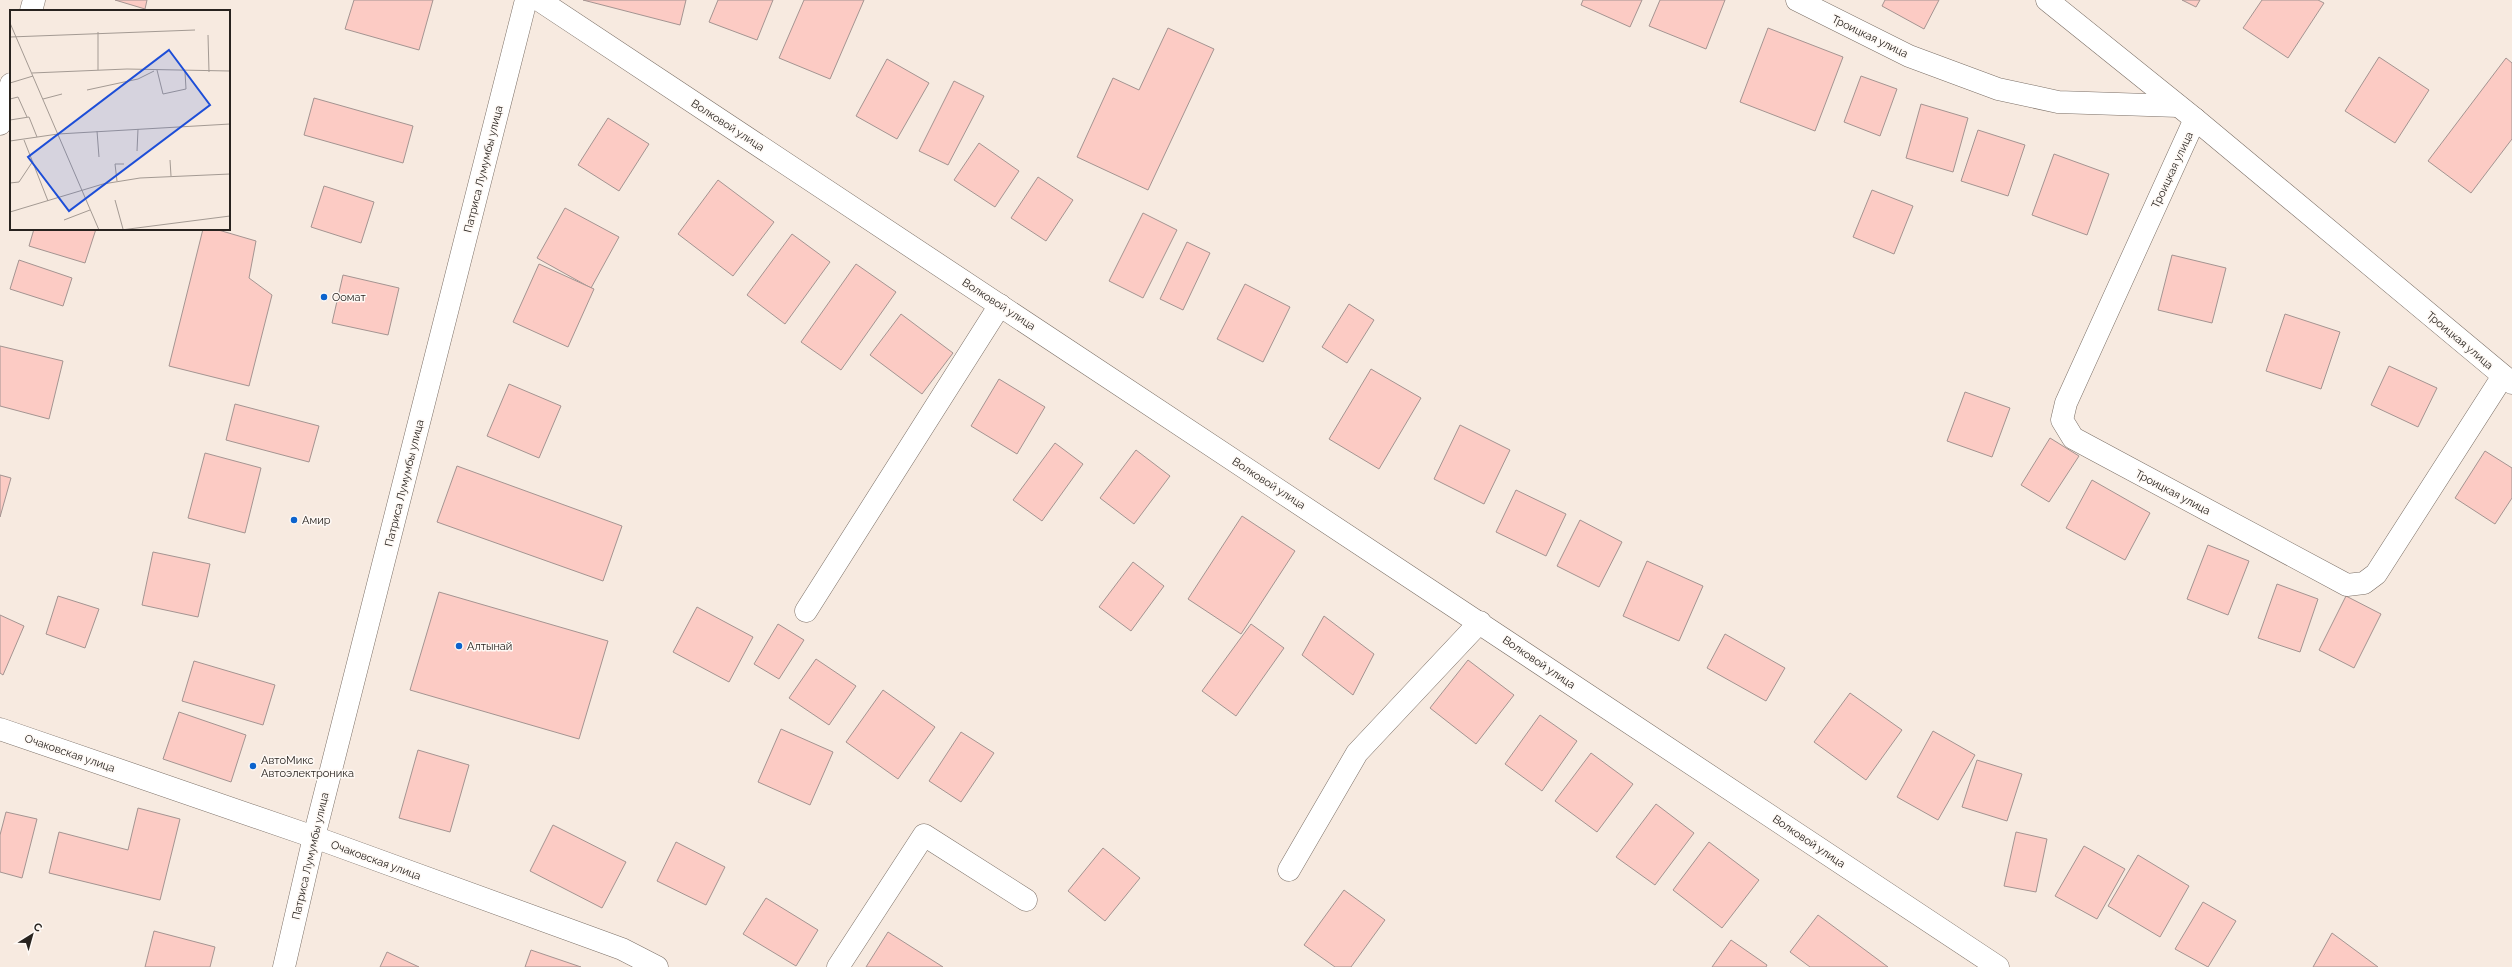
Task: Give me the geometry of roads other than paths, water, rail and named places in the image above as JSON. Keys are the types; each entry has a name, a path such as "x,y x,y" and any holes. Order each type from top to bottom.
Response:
{"street":[{"path":"31,10 34,0"},
{"name":"Патриса Лумумбы улица","path":"284,967 314,837 526,0"},
{"name":"Волковой улица","path":"539,0 1480,622 1998,967"},
{"name":"Троицкая улица","path":"1797,0 1909,56 1998,89 2058,102 2187,113"},
{"name":"Троицкая улица","path":"2047,0 2187,113 2508,380 2376,574 2364,583 2347,585 2073,438 2062,420 2066,403 2187,113"},
{"path":"0,124 7,90"},
{"path":"806,611 1000,305"},
{"path":"1289,870 1357,753 1480,622"},
{"name":"Очаковская улица","path":"0,729 314,837 622,949 657,967"},
{"path":"838,967 924,835 1026,900"}],"place":[{"name":"Оомат","path":"324,297"},
{"name":"Амир","path":"294,520"},
{"name":"Алтынай","path":"459,646"},
{"name":"АвтоМикс Автоэлектроника","path":"253,766"}]}
